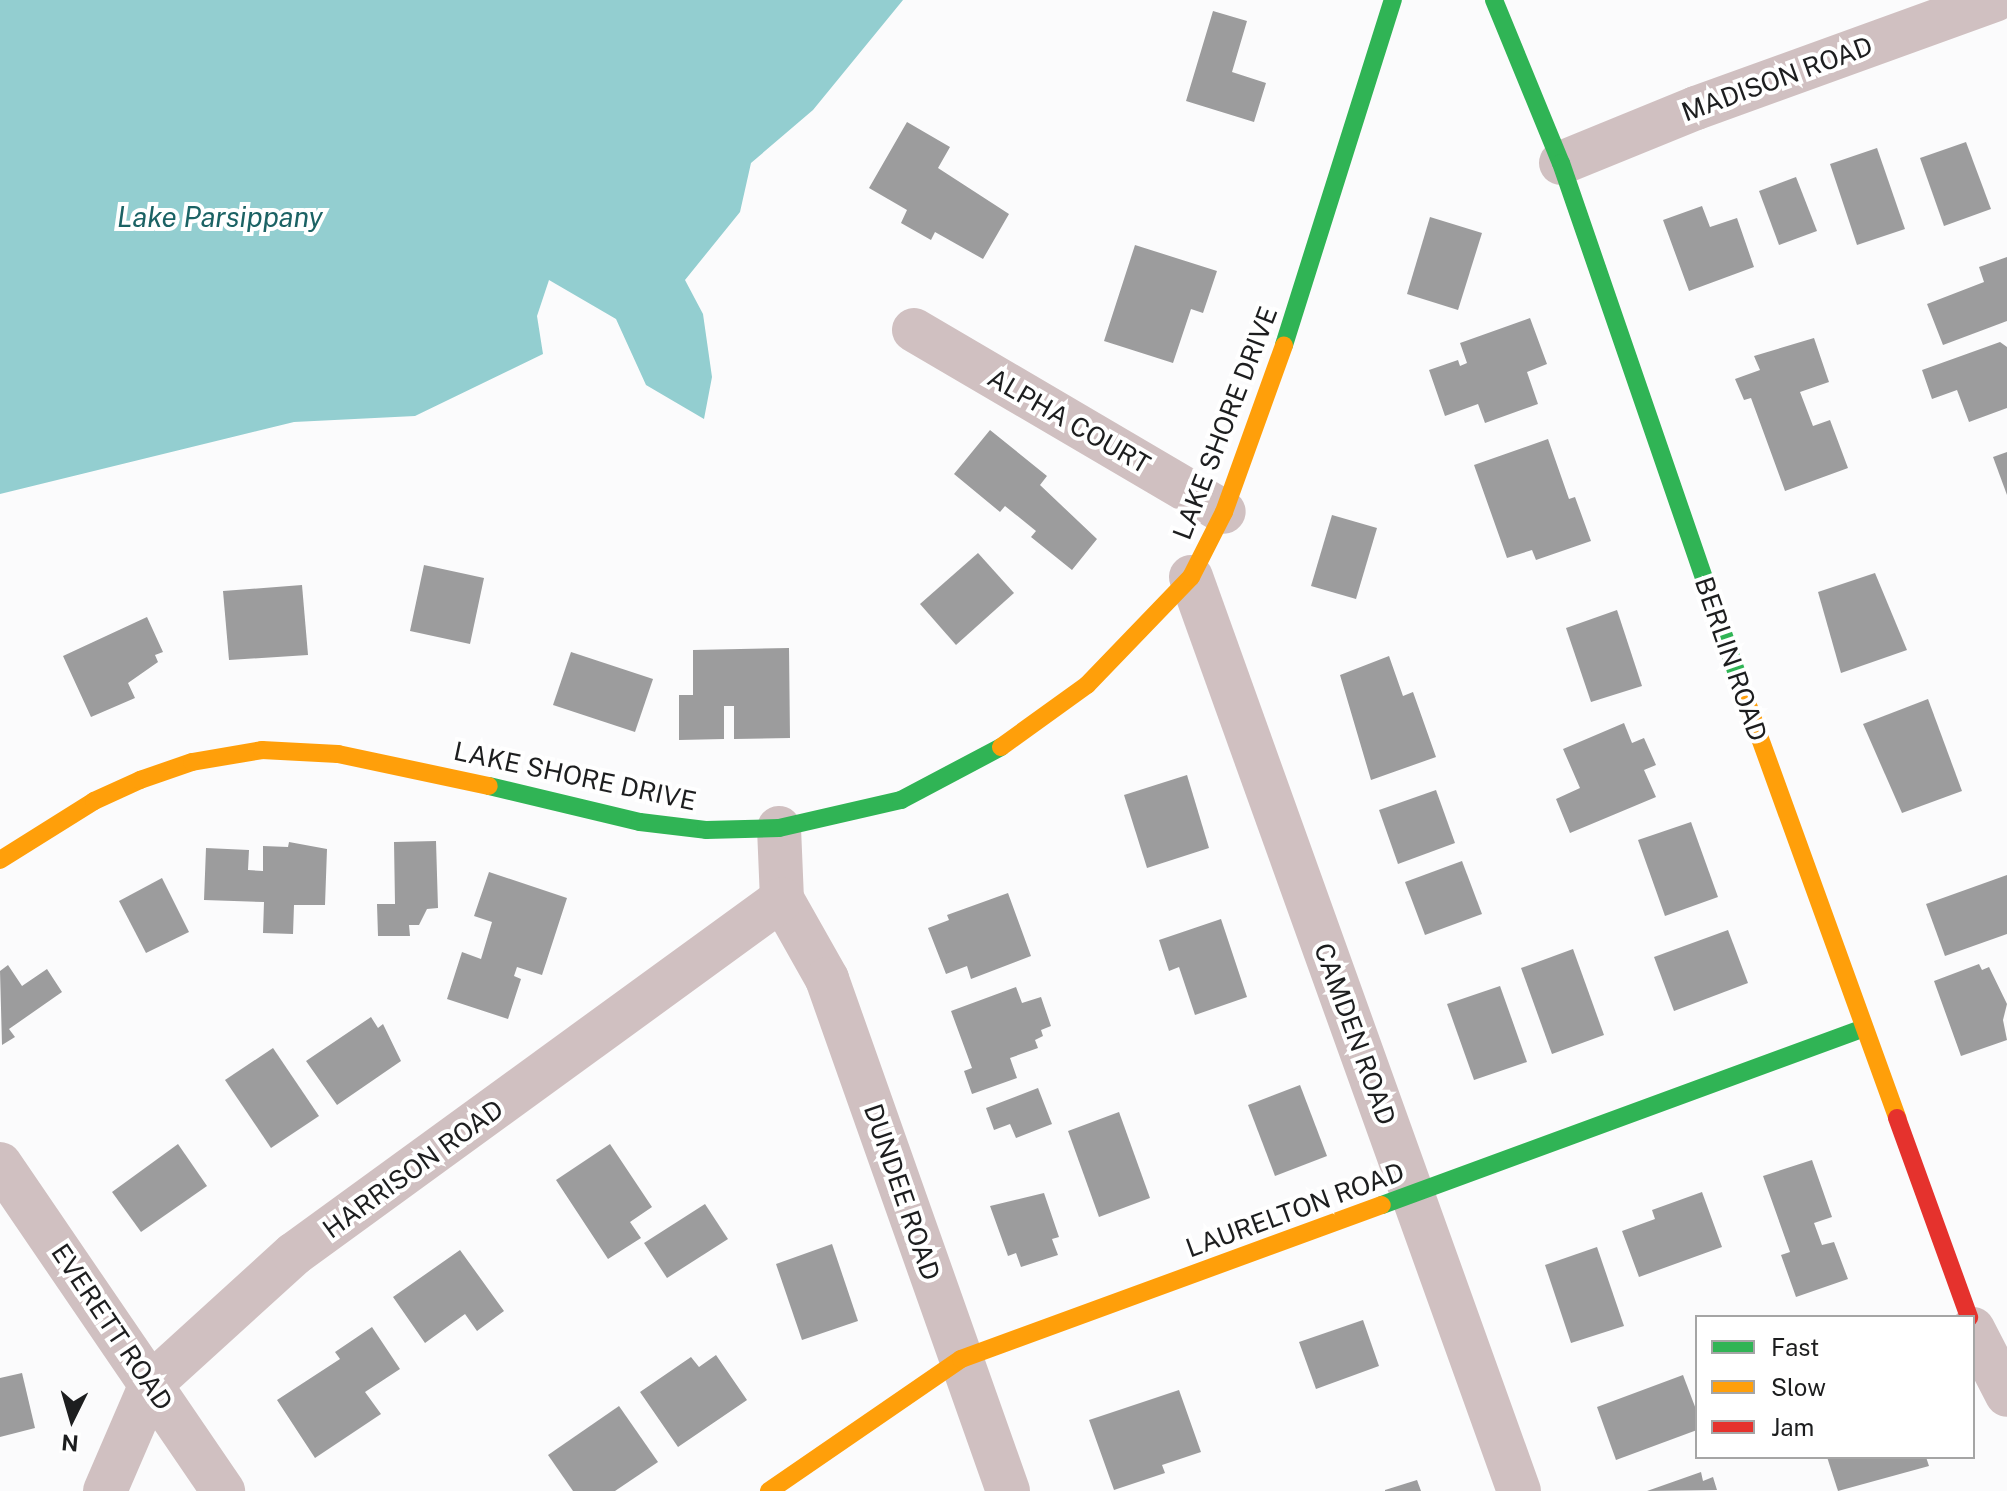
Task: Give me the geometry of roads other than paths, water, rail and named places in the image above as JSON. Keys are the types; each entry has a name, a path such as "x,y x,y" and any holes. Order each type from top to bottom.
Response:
{"street":[{"name":"LAKE SHORE DRIVE","path":"0,860 94,801 140,780 192,762 262,750 338,754 402,765 640,822 706,830 779,828 901,800 979,763 1087,685 1191,577 1224,512 1292,324 1393,0"},
{"name":"BERLIN ROAD","path":"1494,0 1561,163 1625,357 1968,1315"},
{"name":"MADISON ROAD","path":"1561,163 1696,108 1995,0"},
{"path":"2005,0 2007,6"},
{"name":"ALPHA COURT","path":"914,330 1224,512"},
{"name":"CAMDEN ROAD","path":"1191,577 1519,1491"},
{"path":"779,828 782,899"},
{"name":"DUNDEE ROAD","path":"782,899 827,979 1008,1491"},
{"name":"HARRISON ROAD","path":"105,1491 151,1384 294,1254 782,899"},
{"name":"LAURELTON ROAD","path":"769,1491 961,1359 1864,1028"},
{"name":"EVERETT ROAD","path":"0,1164 223,1491"},
{"path":"1975,1333 2007,1395"}],"water":[{"name":"Lake Parsippany","path":"0,0 903,0 813,110 751,163 740,212 685,280 703,314 712,377 704,419 646,385 616,319 549,280 537,316 543,354 415,416 294,422 0,494"}]}
